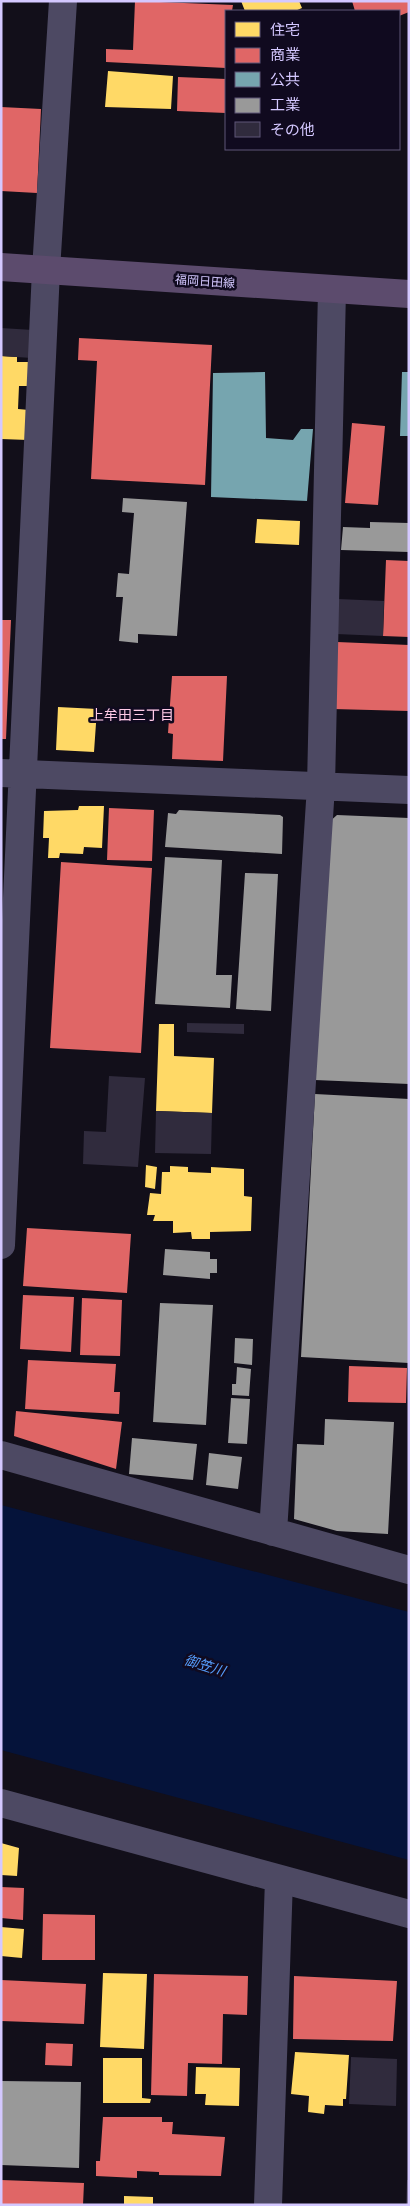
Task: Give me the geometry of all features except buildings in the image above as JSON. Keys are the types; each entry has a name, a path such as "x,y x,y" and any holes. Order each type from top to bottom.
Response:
{"main road":[{"name":"福岡日田線","path":"1,267 409,294"}],"street":[{"path":"1,1245 11,773 63,1"},
{"path":"273,1532 321,786 332,290"},
{"path":"11,773 409,790"},
{"path":"1,1455 409,1570"},
{"path":"1,1803 409,1914"},
{"path":"268,2205 279,1879"}],"water":[{"name":"御笠川","path":"1,1505 409,1612 409,1860 1,1750"}],"district":[{"name":"上牟田三丁目","path":"132,714"}]}
